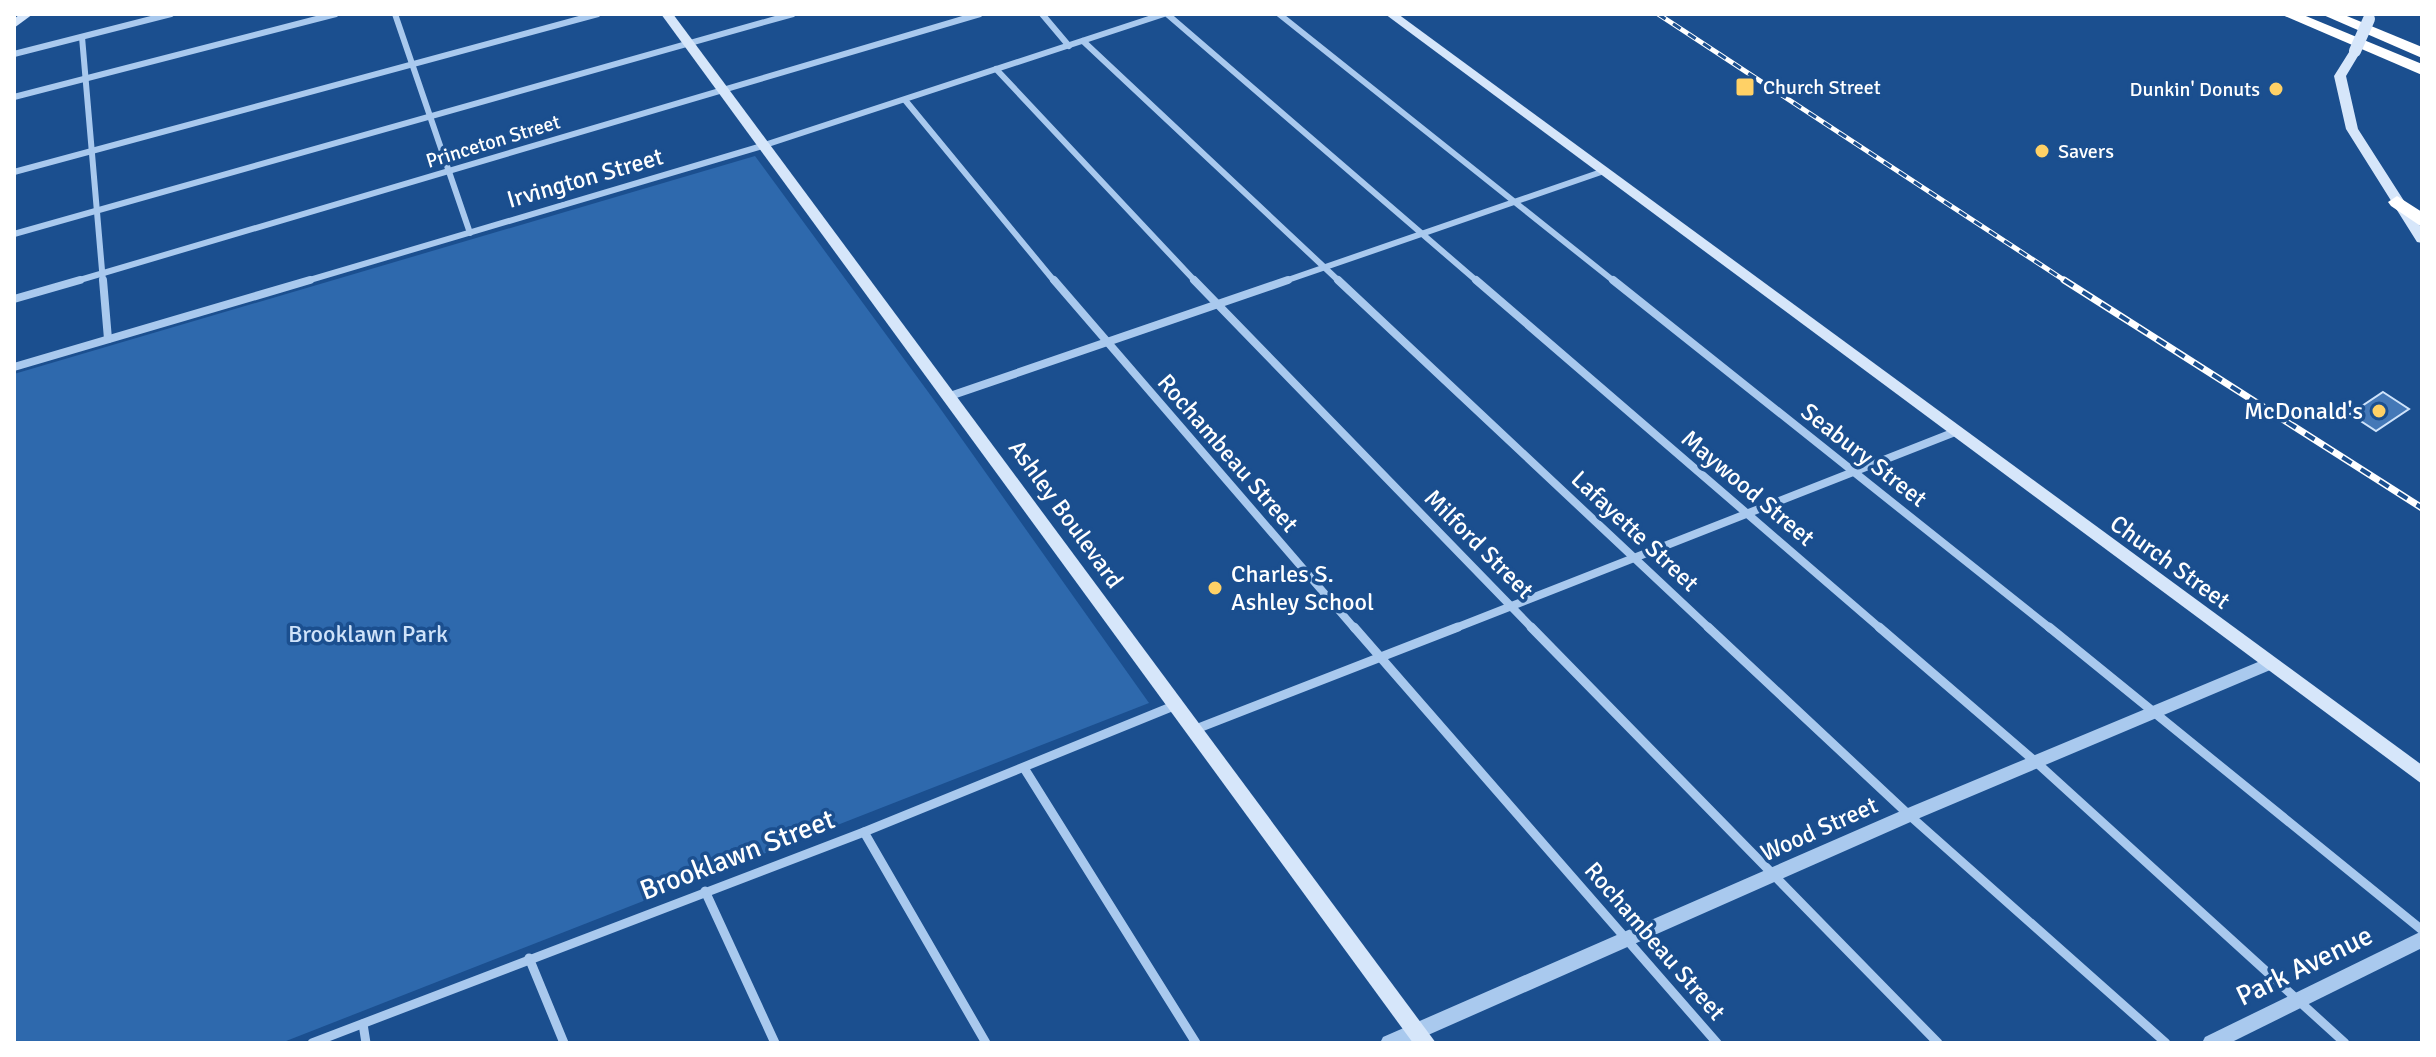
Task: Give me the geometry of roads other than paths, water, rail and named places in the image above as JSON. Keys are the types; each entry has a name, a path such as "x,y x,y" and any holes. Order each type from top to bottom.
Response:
{"highway":[{"path":"2288,14 2422,70"},
{"path":"2329,14 2418,51"},
{"path":"2397,202 2422,221"}],"main road":[{"path":"14,25 27,14"},
{"name":"Ashley Boulevard","path":"667,14 1422,1038"},
{"name":"Church Street","path":"1391,14 2422,776"},
{"path":"2369,16 2355,51 2340,76 2347,115 2361,144 2422,239"}],"street":[{"path":"14,54 171,14"},
{"path":"14,97 336,14"},
{"path":"395,14 470,233"},
{"path":"14,172 598,14"},
{"path":"14,234 793,14"},
{"name":"Princeton Street","path":"14,299 980,14"},
{"path":"1042,14 1069,46"},
{"name":"Irvington Street","path":"14,367 762,146 1165,14"},
{"name":"Maywood Street","path":"1165,14 2037,763 2345,1043"},
{"name":"Seabury Street","path":"1279,14 2156,712 2422,930"},
{"path":"82,37 108,339"},
{"name":"Lafayette Street","path":"1083,41 1909,815 2166,1043"},
{"name":"Milford Street","path":"996,69 1217,304 1938,1043"},
{"name":"Rochambeau Street","path":"905,100 1106,343 1717,1043"},
{"path":"950,396 1604,171"},
{"path":"1196,729 1378,656 1750,516 1955,432"},
{"name":"Wood Street","path":"1389,1043 1422,1038 1629,940 1909,815 2270,663"},
{"name":"Brooklawn Street","path":"312,1043 864,832 1176,705"},
{"path":"1024,768 1196,1043"},
{"path":"864,832 986,1043"},
{"path":"705,891 775,1043"},
{"name":"Park Avenue","path":"2211,1043 2422,939"},
{"path":"529,958 564,1043"},
{"path":"363,1024 366,1043"}],"railway":[{"path":"1658,14 2067,282"},
{"path":"2064,280 2422,508"}],"place":[{"name":"Church Street","path":"1745,87"},
{"name":"Dunkin' Donuts","path":"2276,89"},
{"name":"Savers","path":"2042,151"},
{"name":"McDonald's","path":"2379,411"},
{"name":"Charles S. Ashley School","path":"1215,588"}],"park label":[{"name":"Brooklawn Park","path":"368,634"}]}
